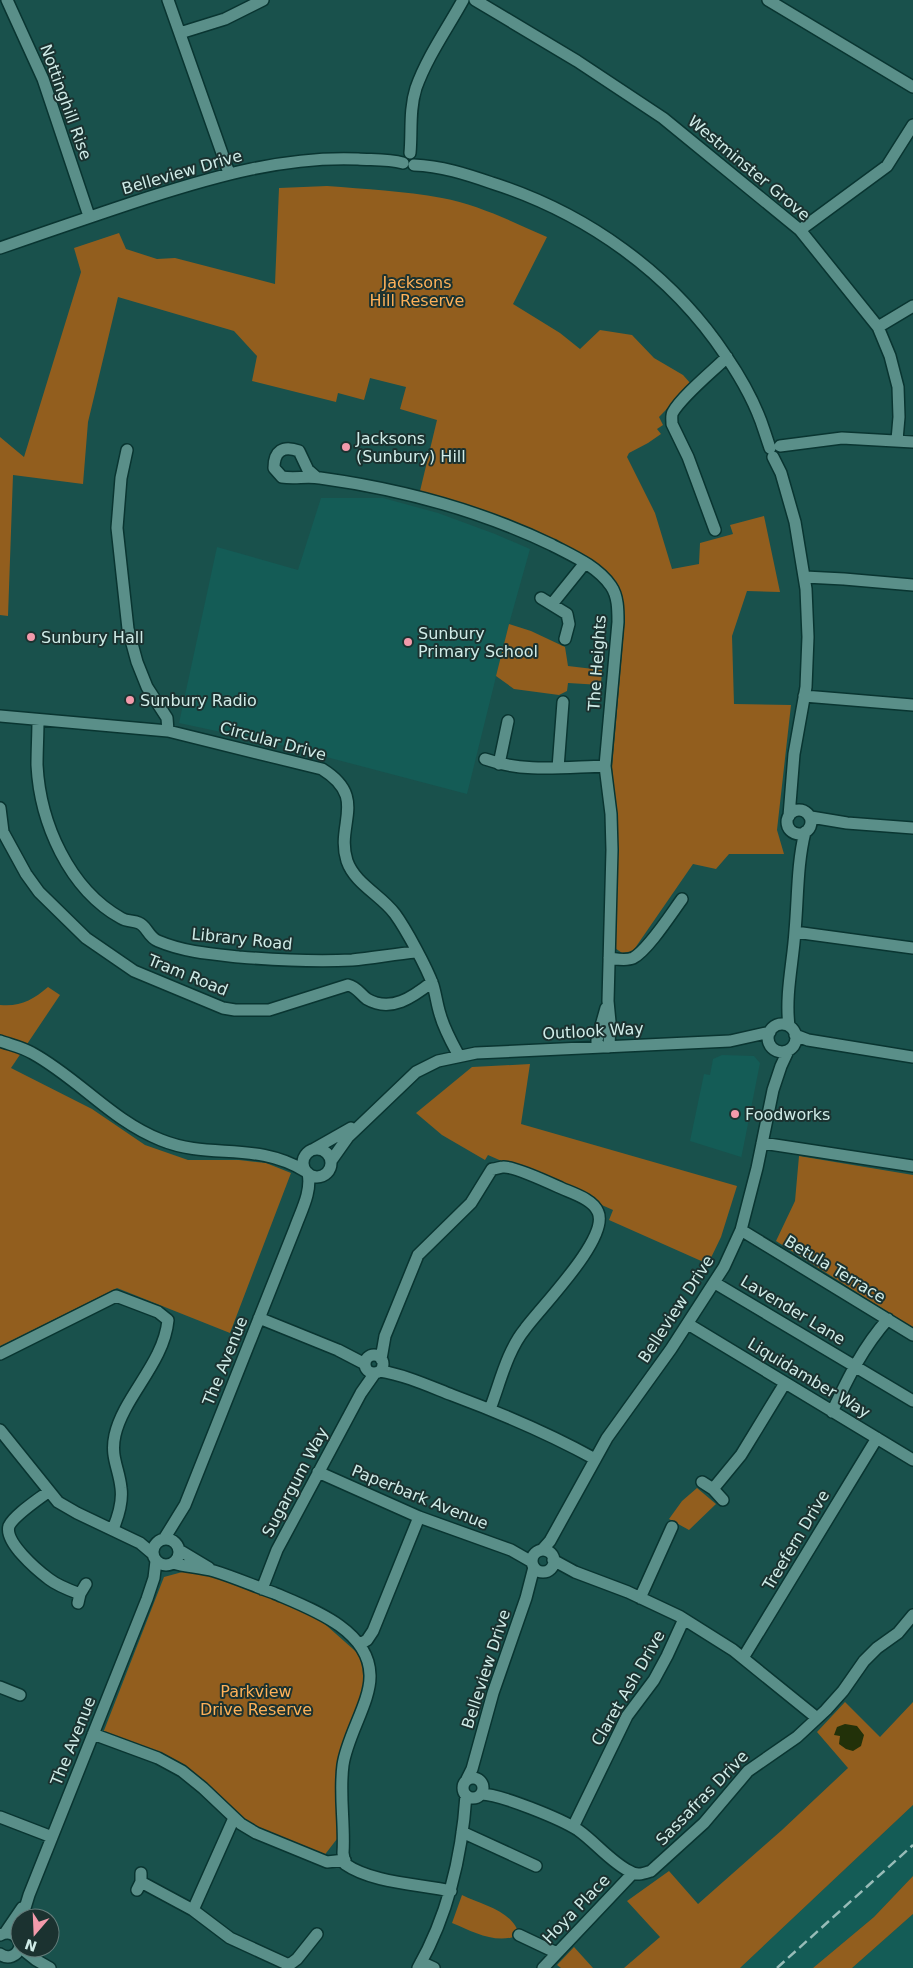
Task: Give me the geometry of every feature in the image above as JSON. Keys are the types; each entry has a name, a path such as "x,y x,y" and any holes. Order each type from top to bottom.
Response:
{"street":[{"name":"Nottinghill Rise","path":"7,0 43,79 89,216"},
{"path":"168,0 229,173"},
{"path":"180,34 225,19 263,0"},
{"path":"409,159 411,116 416,89 428,62 463,0"},
{"name":"Westminster Grove","path":"476,0 577,61 663,118 800,230 878,327 890,356 898,387 898,440"},
{"path":"768,0 913,87"},
{"path":"800,230 887,166 913,125"},
{"name":"Belleview Drive","path":"0,248 89,216 229,173 262,166 343,158 409,159 469,175 540,200 589,226 620,246 684,301 709,331 727,357 747,393 764,430 777,451 781,473 795,522 805,578 808,636 804,696 794,754 789,816"},
{"path":"878,327 913,306"},
{"path":"715,530 688,457 672,424 672,413 727,357"},
{"path":"777,451 798,444 842,438 913,442"},
{"path":"127,450 121,478 117,528 128,629 132,648 143,677 167,718 168,730"},
{"name":"The Heights","path":"316,477 378,488 468,510 529,534 584,562 597,571 613,590 618,611 605,766 612,831 608,1001 610,1022 609,1046"},
{"path":"552,604 584,562"},
{"path":"805,578 844,579 913,585"},
{"path":"541,598 564,611 568,617 569,624 565,639"},
{"path":"804,696 913,705"},
{"path":"558,768 563,702"},
{"name":"Circular Drive","path":"0,716 168,730 322,769 330,774 341,786 348,799 349,811 345,849 349,865 356,875 394,912 432,982 444,1027 459,1056"},
{"name":"Library Road","path":"38,720 38,776 43,801 58,850 74,874 96,898 120,918 143,925 152,938 179,948 198,952 298,961 355,960 416,952"},
{"path":"499,764 508,721"},
{"path":"485,758 499,764 529,768 605,766"},
{"path":"791,785 796,799 807,814 811,824 807,831"},
{"name":"Tram Road","path":"0,808 3,832 26,874 39,892 86,938 134,971 223,1008 250,1011 269,1010 348,985 356,988 371,1001 379,1004 390,1004 413,997 432,982"},
{"path":"846,823 794,811 789,816 787,823 790,830 797,834 826,824 846,823 913,828"},
{"name":"Belleview Drive","path":"790,830 797,841 800,863"},
{"name":"Belleview Drive","path":"772,1029 782,1013 788,994 800,863 807,831"},
{"path":"609,958 624,960 634,958 657,933 682,900"},
{"path":"795,932 913,948"},
{"name":"Belleview Drive","path":"419,1965 444,1914 451,1891 464,1816 475,1789 477,1750 506,1653 542,1561 553,1543 558,1526 607,1438 715,1283 741,1230 773,1090 780,1066 792,1039 788,994"},
{"name":"The Heights","path":"597,1047 597,1040 608,1001"},
{"path":"792,1039 784,1052 772,1048 768,1041 772,1029 780,1025 792,1039 913,1057"},
{"name":"Outlook Way","path":"730,1040 772,1029"},
{"name":"Outlook Way","path":"331,1161 348,1137 402,1085 459,1056 476,1053 730,1040 756,1043 772,1048"},
{"path":"0,1041 32,1053 55,1068 116,1115 160,1140 189,1148 265,1154 294,1164 307,1172 315,1176 323,1175 329,1170 330,1157 323,1150 314,1149 310,1151 304,1158 303,1166 307,1172"},
{"name":"Belleview Drive","path":"772,1048 775,1065 773,1090"},
{"name":"Outlook Way","path":"314,1149 343,1134 369,1116"},
{"path":"762,1143 913,1166"},
{"name":"Sugargum Way","path":"262,1589 277,1550 361,1393 418,1256 471,1203 492,1170 505,1166 547,1182 589,1202 598,1211 600,1219 594,1237 583,1259 516,1340 490,1409"},
{"name":"The Avenue","path":"178,1547 185,1506 308,1193 310,1181 307,1172"},
{"name":"The Avenue","path":"295,1228 323,1175"},
{"name":"Betula Terrace","path":"741,1230 913,1335"},
{"name":"Lavender Lane","path":"715,1283 913,1401"},
{"path":"0,1354 116,1296 158,1312 168,1320 167,1328 154,1361 125,1411 115,1434 113,1457 121,1486 120,1506 115,1530"},
{"path":"259,1318 548,1433 596,1459"},
{"path":"832,1412 854,1365 877,1331 888,1319"},
{"name":"Liquidamber Way","path":"688,1324 913,1460"},
{"path":"713,1489 741,1455 785,1383"},
{"path":"0,1430 58,1502 71,1510 140,1543 162,1564 212,1571 322,1614 344,1629 360,1644 367,1659 370,1675 367,1694 347,1745 342,1767 345,1864 374,1877 451,1891"},
{"name":"Treefern Drive","path":"743,1658 877,1438"},
{"name":"Paperbark Avenue","path":"318,1472 419,1517 575,1572 640,1598 684,1619 743,1658 817,1718"},
{"path":"702,1482 713,1489 723,1500"},
{"path":"49,1491 20,1514 10,1525 8,1534 12,1543 44,1575 68,1590 81,1594"},
{"name":"The Avenue","path":"161,1540 185,1506"},
{"path":"360,1644 367,1640 373,1631 419,1517"},
{"path":"640,1598 672,1527"},
{"path":"115,1530 174,1541 178,1547 212,1571"},
{"path":"155,1557 153,1549 161,1540"},
{"path":"171,1564 178,1558 178,1547"},
{"name":"The Avenue","path":"25,1908 147,1600 154,1578 155,1557"},
{"name":"The Avenue","path":"147,1600 171,1564"},
{"name":"Sassafras Drive","path":"636,1874 651,1871 704,1824 748,1771 797,1737 843,1691 864,1661 877,1648 898,1633 913,1615"},
{"name":"Claret Ash Drive","path":"573,1827 627,1716 654,1680 684,1619"},
{"path":"0,1687 20,1695"},
{"path":"93,1734 158,1758 182,1771 234,1818 256,1833 325,1862 345,1860"},
{"path":"475,1789 504,1798 573,1827 629,1871 636,1874"},
{"path":"0,1817 52,1837"},
{"path":"193,1910 234,1818"},
{"path":"462,1832 536,1866"},
{"name":"Hoya Place","path":"542,1968 636,1874"},
{"path":"139,1882 193,1910 230,1938 289,1966 317,1934"},
{"name":"The Avenue","path":"2,1934 17,1917 29,1895"},
{"path":"519,1936 557,1953"},
{"path":"5,1957 36,1960 50,1968"},
{"path":"419,1965 434,1968"}],"shaded area":[{"name":"Sunbury Primary School","path":"321,498 383,498 438,513 530,549 509,624 467,794 277,744 179,723 217,547 298,570"},
{"path":"722,1055 754,1056 760,1063 741,1159 741,1157 690,1141 704,1074 710,1075 713,1059"},
{"path":"845,1724 857,1726 864,1735 861,1746 853,1751 839,1744 840,1736 834,1735 837,1727"},
{"path":"913,1805 913,1876 874,1917 813,1968 740,1968"},
{"path":"913,1914 913,1968 852,1968"}],"green space":[{"name":"Jacksons Hill Reserve","path":"327,186 384,190 456,201 496,214 547,237 513,304 560,333 580,349 600,330 632,335 654,358 683,375 691,384 659,417 663,425 657,429 661,434 629,453 627,457 655,513 672,569 699,564 700,543 733,534 730,525 764,516 780,592 747,591 732,636 734,704 791,705 777,830 784,854 729,854 716,869 693,864 633,951 622,953 615,948 618,829 612,768 625,618 619,591 604,569 579,554 507,519 420,491 437,420 400,409 406,387 370,378 364,400 338,393 336,402 252,381 257,356 234,331 118,297 88,422 83,484 13,475 8,616 0,615 0,437 24,457 81,272 74,248 119,233 126,249 157,259 175,258 275,284 279,188"},
{"path":"509,624 531,631 565,647 568,666 602,670 601,685 568,683 567,691 559,695 514,689 496,676"},
{"path":"48,987 60,995 11,1068 92,1109 145,1145 188,1160 239,1160 266,1163 291,1173 230,1333 117,1288 0,1346 0,1005 14,1005 26,1002"},
{"path":"530,1064 521,1124 737,1186 721,1237 708,1264 609,1220 613,1210 488,1155 485,1160 442,1135 416,1113 472,1067"},
{"path":"799,1156 913,1175 913,1328 776,1241 795,1201"},
{"path":"697,1488 716,1504 689,1530 669,1519 682,1501"},
{"name":"Parkview Drive Reserve","path":"197,1568 318,1618 362,1657 364,1693 343,1762 340,1835 323,1857 254,1830 185,1772 103,1733 164,1577"},
{"path":"845,1702 880,1737 913,1702 913,1805 740,1968 624,1968 660,1937 627,1901 669,1871 698,1904 782,1830 848,1768 817,1732"},
{"path":"913,1876 913,1914 852,1968 813,1968 874,1917"},
{"path":"462,1895 504,1914 516,1927 519,1935 502,1939 493,1938 452,1923"},
{"path":"574,1947 593,1968 561,1968 557,1965"}],"railway":[{"path":"777,1968 913,1845"}],"place":[{"name":"Jacksons (Sunbury) Hill","path":"346,447"},
{"name":"Sunbury Hall","path":"31,637"},
{"name":"Sunbury Primary School","path":"408,642"},
{"name":"Sunbury Radio","path":"130,700"},
{"name":"Foodworks","path":"735,1114"}]}
